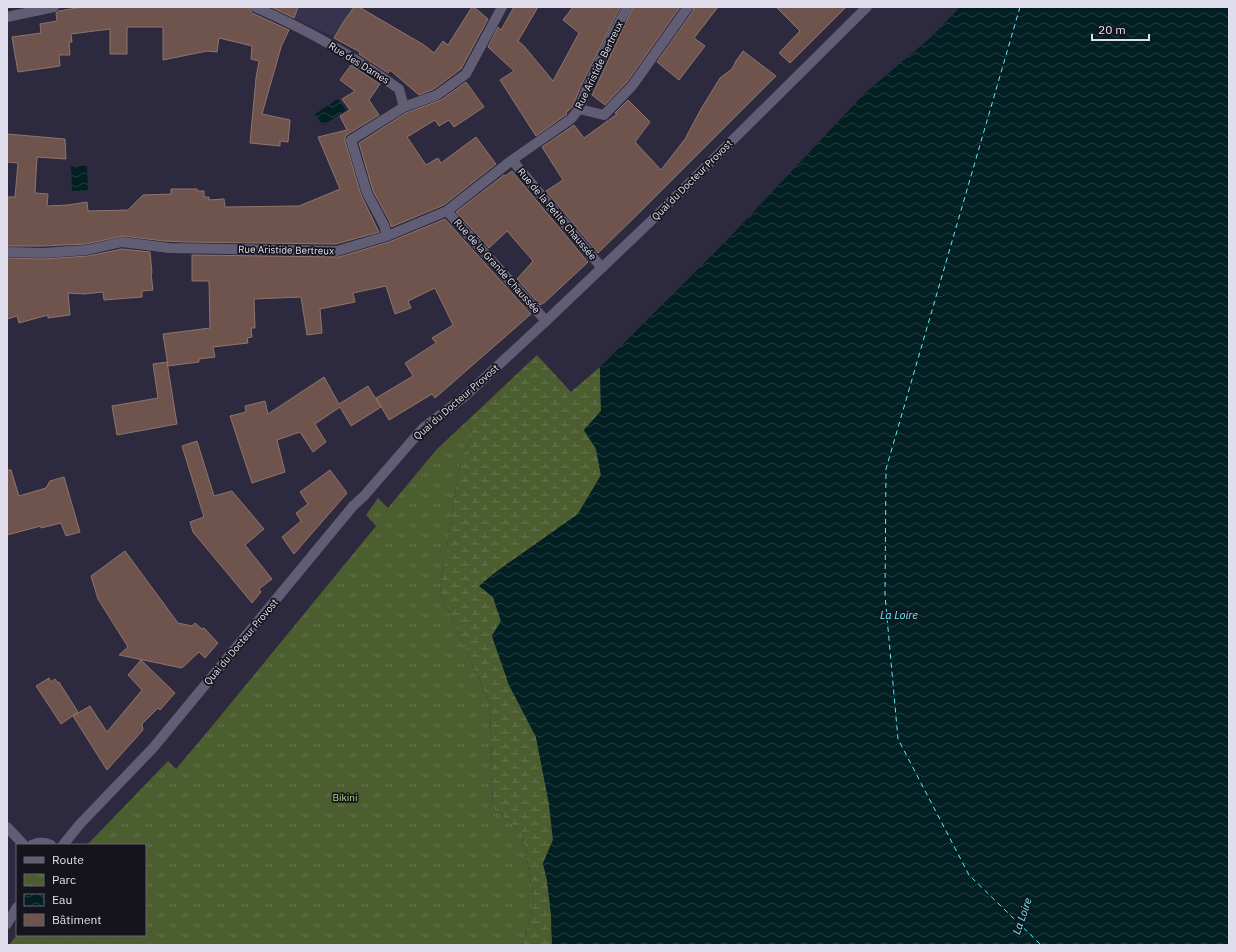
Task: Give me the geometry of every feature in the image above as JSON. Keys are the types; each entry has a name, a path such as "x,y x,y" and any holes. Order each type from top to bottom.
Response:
{"street":[{"path":"7,17 54,7"},
{"name":"Rue des Dames","path":"255,7 305,31 371,68 399,88 404,107"},
{"path":"387,236 384,225 367,193 351,140 404,107 437,95 466,74 502,7"},
{"name":"Rue Aristide Bertreux","path":"7,252 43,253 87,250 122,242 169,248 337,251 387,236 447,210 512,160 571,119 579,109 586,91 627,7"},
{"path":"579,109 604,115 632,86 688,7"},
{"name":"Quai du Docteur Provost","path":"64,844 80,824 153,748 353,506 364,496 423,428 464,397 602,268 867,7"},
{"name":"Rue de la Petite Chaussée","path":"512,160 602,268"},
{"name":"Rue de la Grande Chaussée","path":"447,210 546,321"},
{"path":"7,827 23,844"},
{"path":"35,844 40,842 49,844"},
{"path":"7,924 16,909"}],"shaded area":[{"path":"269,7 354,7 334,37"}],"green space":[{"path":"537,355 571,392 600,367 601,411 584,430 596,449 601,475 578,514 496,572 479,586 493,597 501,621 492,636 509,685 536,737 549,804 553,840 543,864 547,880 551,914 552,945 523,945 534,900 522,832 493,808 490,704 440,592 460,462 473,435 468,420"},
{"name":"Bikini","path":"468,420 473,435 460,462 440,592 490,704 493,808 522,832 534,900 523,945 9,945 16,936 146,936 146,844 88,844 168,761 176,769 376,526 366,515 378,498 388,508 436,450"}],"water":[{"name":"La Loire","path":"960,7 1229,7 1229,945 552,945 551,914 547,880 543,863 553,840 549,804 536,737 509,685 492,636 501,621 493,597 479,586 496,572 578,514 601,475 596,449 584,430 601,411 600,367 726,241 865,93 929,39"},
{"path":"338,99 346,110 323,125 315,114"},
{"path":"71,166 87,166 88,190 72,191"}],"building":[{"path":"82,7 249,7 252,13 289,30 281,47 262,114 290,120 288,142 280,141 280,146 250,143 259,61 251,59 252,46 219,38 217,52 207,51 163,60 163,27 127,27 127,54 110,54 110,29 71,34 72,42 69,42 70,55 59,55 60,66 18,72 12,37 41,33 40,24 57,21 56,13 59,11"},
{"path":"271,7 298,7 294,18"},
{"path":"354,7 359,7 424,45 434,53 443,41 448,45 472,7 488,19 461,69 434,89 419,95 390,70 388,73 359,54 360,52 334,38"},
{"path":"514,7 538,7 518,41 524,46 553,81 579,33 563,20 573,7 620,7 580,88 573,106 566,113 567,114 536,136 500,80 514,71 488,47 498,27 501,30"},
{"path":"633,7 680,7 627,82 605,105 592,95"},
{"path":"694,7 718,7 694,38 705,46 679,80 657,62 693,11"},
{"path":"776,7 846,7 790,63 779,53 800,31"},
{"path":"743,51 776,76 598,253 546,191 563,180 542,147 574,125 584,138 617,114 615,113 628,100 650,122 635,142 661,170 685,139 720,78 732,69"},
{"path":"351,65 380,84 369,100 379,115 345,137 361,195 379,232 336,244 186,242 123,236 86,244 7,246 7,197 15,197 18,163 7,162 7,134 65,139 66,159 37,157 35,193 48,194 47,206 87,202 88,211 128,210 143,195 171,194 171,189 197,189 197,191 204,191 204,197 209,197 209,200 224,199 225,207 299,206 340,189 318,137 347,130 340,116 350,110 342,99 355,91 340,80"},
{"path":"466,82 484,107 454,127 449,120 439,126 435,120 407,137 426,165 438,158 441,163 476,137 496,164 444,205 391,227 390,222 373,191 359,143 406,113 441,100"},
{"path":"512,171 588,262 540,305 517,279 533,261 507,231 489,248 456,212 504,175 505,176"},
{"path":"445,219 531,314 435,398 432,394 389,420 376,398 413,376 405,363 436,343 432,338 453,325 435,288 408,301 411,308 395,314 386,286 353,293 355,302 320,309 322,333 307,335 301,297 254,299 255,328 251,328 252,337 247,338 248,343 213,347 215,357 199,359 199,362 168,366 163,334 210,328 209,281 192,281 192,255 339,257 389,242"},
{"path":"122,249 150,252 153,290 142,291 142,297 104,300 103,292 84,294 68,293 70,315 48,318 48,315 19,323 17,316 7,319 7,258 43,259 88,256"},
{"path":"167,362 177,424 117,435 112,406 158,398 153,364"},
{"path":"324,377 339,404 368,386 381,407 351,426 340,407 315,424 326,442 313,452 300,432 277,440 285,472 252,483 230,416 246,412 245,406 265,401 268,414"},
{"path":"197,441 214,496 232,491 264,529 245,545 272,579 259,589 261,592 252,603 193,532 190,522 204,517 182,446"},
{"path":"7,470 11,470 19,496 46,488 50,481 64,477 80,532 66,536 61,523 41,528 41,526 7,535"},
{"path":"330,470 347,493 294,554 282,537 301,521 296,513 308,504 300,492"},
{"path":"125,551 178,623 192,626 195,623 202,629 204,628 218,643 205,658 199,652 182,668 119,655 128,647 98,599 91,576"},
{"path":"141,660 175,693 160,710 158,708 142,724 143,730 107,770 73,716 90,706 107,732 142,690 128,675"},
{"path":"49,678 51,682 55,679 58,683 59,682 78,712 61,724 36,686"}],"ferry route":[{"path":"1020,7 886,469 885,595 898,739 969,875 1041,945"}]}
